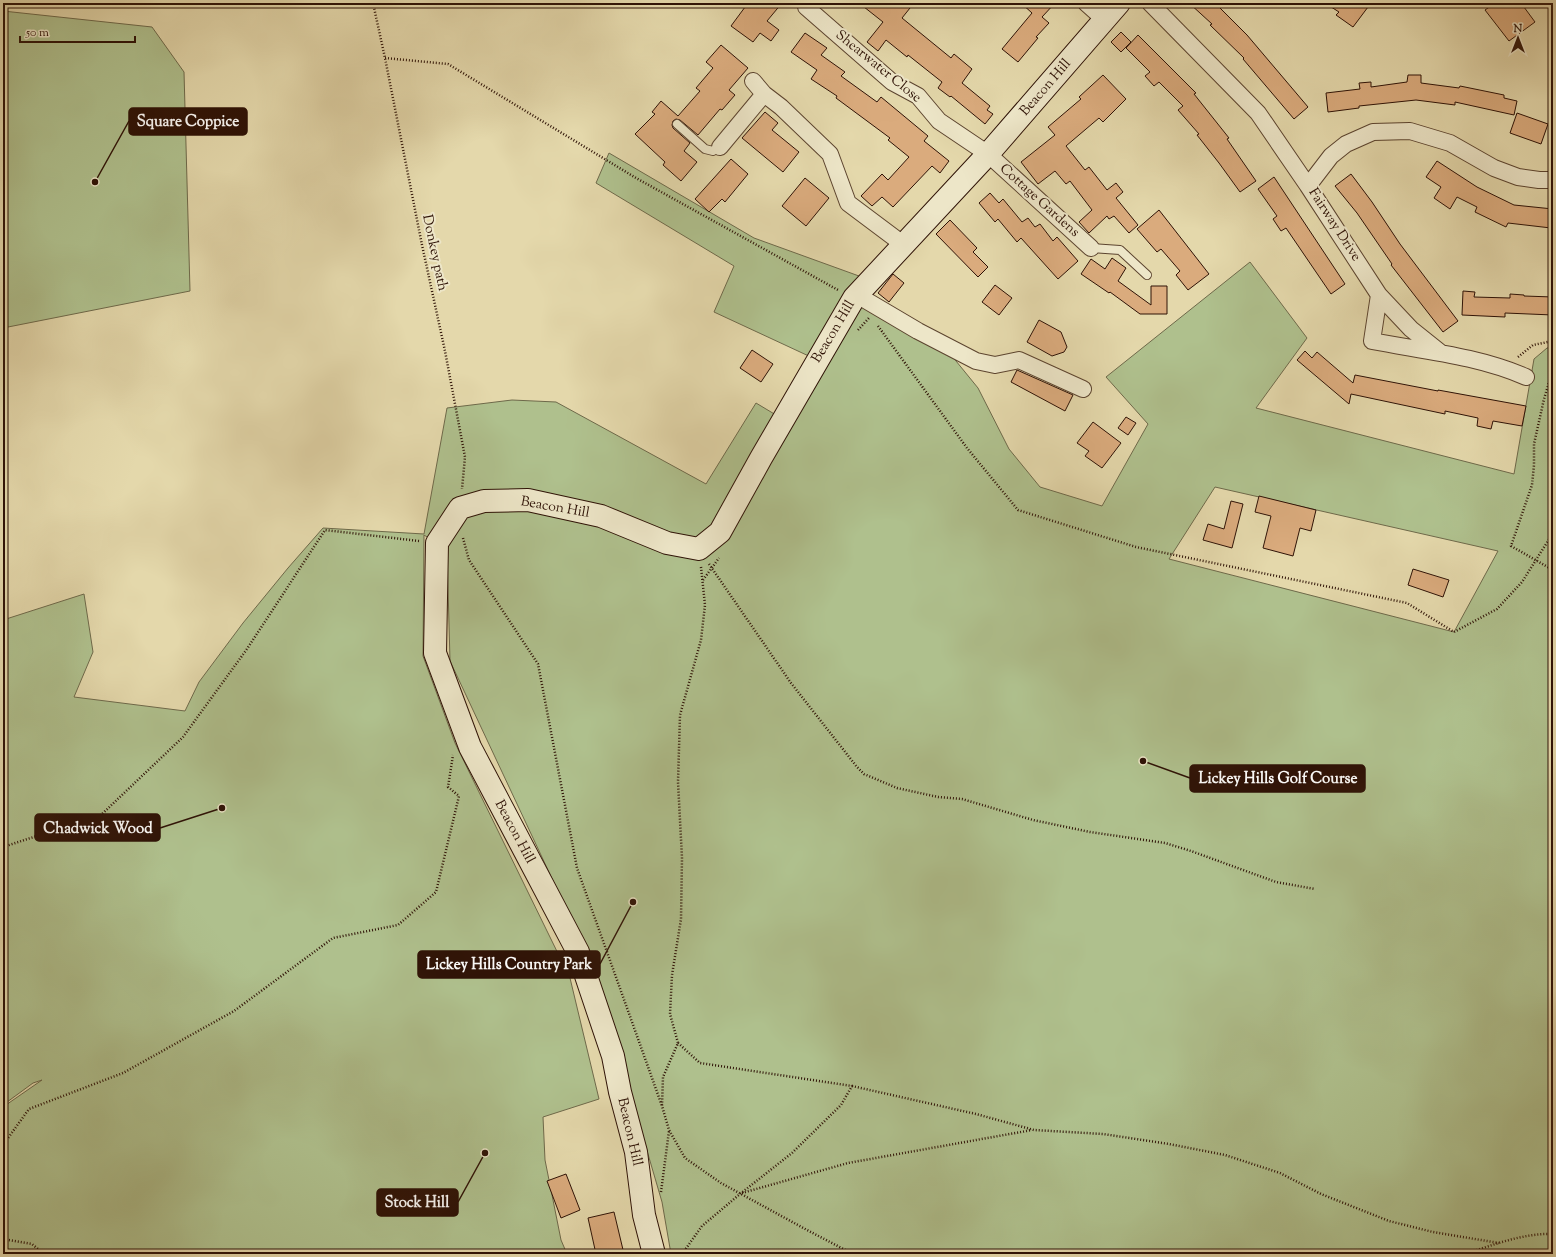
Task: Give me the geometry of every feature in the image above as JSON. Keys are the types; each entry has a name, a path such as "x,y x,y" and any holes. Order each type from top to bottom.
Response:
{"street":[{"path":"1086,3 1112,11"},
{"name":"Fairway Drive","path":"1150,3 1258,113 1308,186 1379,295 1412,329 1441,353"},
{"name":"Shearwater Close","path":"804,9 892,82 918,96 938,121 988,154"},
{"name":"Beacon Hill","path":"460,508 484,501 528,500 601,516 668,543 698,549 720,532 769,444 856,296 988,154 1112,11"},
{"path":"753,81 764,94 781,107 830,154 848,203 904,245"},
{"path":"720,147 764,94"},
{"path":"1308,186 1331,156 1346,144 1373,132 1410,131 1450,143 1494,168 1518,177 1553,180"},
{"name":"Cottage Gardens","path":"988,154 1091,248"},
{"path":"1379,295 1372,341 1441,353 1504,367 1526,376"},
{"path":"856,296 918,331 976,361 995,365 1019,360 1083,389"},
{"path":"437,543 460,508"},
{"name":"Beacon Hill","path":"437,543 435,653 470,748 578,952 613,1056 620,1092 636,1152 644,1214 654,1254"}],"lane":[{"path":"677,124 705,149 713,151 720,147"},
{"path":"1091,248 1120,250 1147,274"}],"path":[{"name":"Donkey path","path":"373,3 422,245 446,351 465,458 460,508"},
{"path":"385,58 448,64 636,178 807,274 856,296"},
{"path":"870,317 967,448 1018,510 1136,547 1407,604 1454,632 1497,609 1522,582 1553,533"},
{"path":"1504,367 1533,345 1553,341"},
{"path":"1553,369 1544,399 1534,444 1532,485 1511,546 1553,570"},
{"path":"3,847 101,815 183,737 247,649 325,530 437,543"},
{"path":"462,534 469,560 538,664 576,868 662,1106 669,1130 685,1158 721,1183 853,1254"},
{"path":"1315,889 1276,882 1165,843 1090,832 1033,820 962,800 938,797 897,788 864,774 792,683 712,568 702,580 705,604 701,640 680,715 678,782 682,858 681,919 672,975 670,1014 678,1043 700,1063 852,1086 976,1114 1034,1130 1103,1134 1169,1144 1225,1155 1280,1173 1321,1194 1389,1221 1433,1232 1499,1243"},
{"path":"3,1145 29,1109 123,1073 234,1011 333,938 398,924 436,892 459,796 448,787 454,749"},
{"path":"662,1106 663,1077 678,1043"},
{"path":"682,1254 702,1226 792,1153 842,1105 852,1086"},
{"path":"660,1198 669,1130"},
{"path":"740,1194 848,1163 1034,1130"},
{"path":"1464,1254 1499,1243 1537,1234 1553,1234"},
{"path":"3,1239 32,1244 44,1254"}],"green space":[{"path":"3,11 152,27 184,72 190,291 3,328"},
{"path":"609,153 754,238 859,276 813,358 714,312 734,266 596,183"},
{"path":"1250,262 1307,338 1256,408 1514,474 1534,359 1547,348 1553,347 1553,1254 671,1254 662,1202 593,966 450,661 447,550 424,535 423,656 455,743 570,978 599,1099 543,1117 545,1160 561,1240 567,1254 3,1254 3,1107 42,1080 33,1083 3,1105 3,620 84,594 93,652 74,697 185,711 199,682 243,623 323,528 424,534 447,408 512,400 556,402 706,484 756,403 776,415 863,303 934,334 978,388 1009,449 1040,487 1102,506 1148,424 1106,377","holes":["1215,487 1498,551 1454,632 1169,559"]}],"building":[{"path":"748,3 782,3 767,21 779,30 771,41 760,33 753,42 731,26"},
{"path":"859,3 914,3 902,18 951,58 954,54 972,69 962,83 990,106 987,110 993,114 985,124 951,96 950,97 938,88 942,82 908,55 907,57 886,40 878,51 867,42 883,22"},
{"path":"1021,3 1055,3 1042,17 1049,23 1036,37 1038,38 1018,62 1002,49 1032,13"},
{"path":"1189,3 1215,3 1247,35 1308,107 1294,119 1243,59 1244,58 1210,25 1212,24"},
{"path":"1325,3 1371,3 1353,27 1336,15 1339,12"},
{"path":"1495,3 1521,3 1535,22 1509,41 1485,10"},
{"path":"1121,32 1131,42 1121,52 1111,42"},
{"path":"805,33 827,48 821,55 845,72 841,76 877,102 881,97 928,136 924,141 949,161 940,173 932,166 893,207 882,197 872,206 861,196 882,174 888,180 909,157 888,140 890,138 836,98 837,96 811,79 817,70 791,52"},
{"path":"1138,35 1196,93 1194,94 1229,138 1227,139 1256,181 1240,192 1197,135 1199,134 1178,110 1183,106 1159,82 1154,86 1145,76 1150,72 1126,48"},
{"path":"721,45 748,68 729,90 735,95 722,110 720,109 698,135 680,120 676,119 673,121 673,128 690,143 684,151 697,162 681,181 663,165 665,162 635,134 655,114 652,112 661,101 678,116 700,91 696,88 713,68 706,62"},
{"path":"1103,75 1126,99 1103,122 1099,118 1066,146 1085,170 1089,167 1107,190 1116,183 1123,192 1116,198 1138,225 1129,233 1114,216 1109,219 1107,216 1089,233 1079,222 1092,210 1070,181 1066,184 1055,171 1038,184 1021,162 1055,135 1048,127 1081,99 1079,97"},
{"path":"1408,75 1421,75 1421,83 1459,88 1460,86 1504,95 1504,98 1517,101 1514,115 1455,102 1455,105 1416,100 1359,106 1359,108 1328,112 1326,93 1360,89 1359,83 1371,82 1371,87 1407,82"},
{"path":"765,112 778,123 772,130 799,152 783,172 742,138"},
{"path":"1517,113 1548,124 1541,144 1510,133"},
{"path":"731,159 748,174 725,202 722,199 709,212 695,199"},
{"path":"1437,161 1477,187 1514,205 1553,209 1551,228 1508,223 1506,227 1475,212 1477,207 1457,197 1450,209 1434,198 1441,187 1426,177"},
{"path":"1351,174 1400,244 1458,321 1443,332 1391,265 1392,264 1357,213 1335,186"},
{"path":"1274,177 1345,284 1331,294 1286,228 1281,231 1273,219 1277,216 1258,189"},
{"path":"805,178 829,198 806,226 782,206"},
{"path":"990,193 999,203 1003,199 1022,222 1028,218 1035,227 1040,224 1053,241 1057,237 1078,261 1058,279 1021,238 1017,242 998,219 995,222 979,203"},
{"path":"1159,210 1209,274 1188,290 1176,275 1180,271 1161,249 1157,252 1137,229"},
{"path":"950,220 977,248 973,252 988,267 978,277 936,234"},
{"path":"1112,258 1126,268 1118,281 1151,305 1151,286 1167,286 1167,314 1140,314 1110,292 1109,293 1081,274 1091,259 1105,269"},
{"path":"893,274 904,283 889,302 878,293"},
{"path":"995,285 1012,298 999,315 982,302"},
{"path":"1463,291 1475,292 1474,297 1510,298 1510,294 1553,297 1553,315 1505,313 1505,317 1462,315"},
{"path":"1039,320 1061,332 1067,347 1064,352 1052,356 1027,342"},
{"path":"752,350 773,364 761,382 740,368"},
{"path":"1305,351 1312,358 1317,352 1353,383 1355,375 1526,406 1522,426 1493,421 1491,429 1477,426 1478,418 1445,411 1445,414 1351,394 1349,404 1297,360"},
{"path":"1017,370 1073,395 1065,411 1011,382"},
{"path":"1126,417 1136,423 1128,435 1118,428"},
{"path":"1093,422 1121,443 1102,468 1085,456 1089,451 1077,443"},
{"path":"1259,496 1316,510 1311,531 1300,528 1293,556 1263,548 1271,516 1255,512"},
{"path":"1231,501 1243,504 1232,548 1203,540 1208,524 1224,529"},
{"path":"1413,569 1449,580 1443,597 1408,585"},
{"path":"566,1174 580,1210 561,1218 547,1181"},
{"path":"614,1212 624,1254 596,1254 588,1218"}],"place":[{"name":"Square Coppice","path":"95,182"},
{"name":"Lickey Hills Golf Course","path":"1143,761"},
{"name":"Chadwick Wood","path":"222,808"},
{"name":"Lickey Hills Country Park","path":"633,902"},
{"name":"Stock Hill","path":"485,1153"}]}
